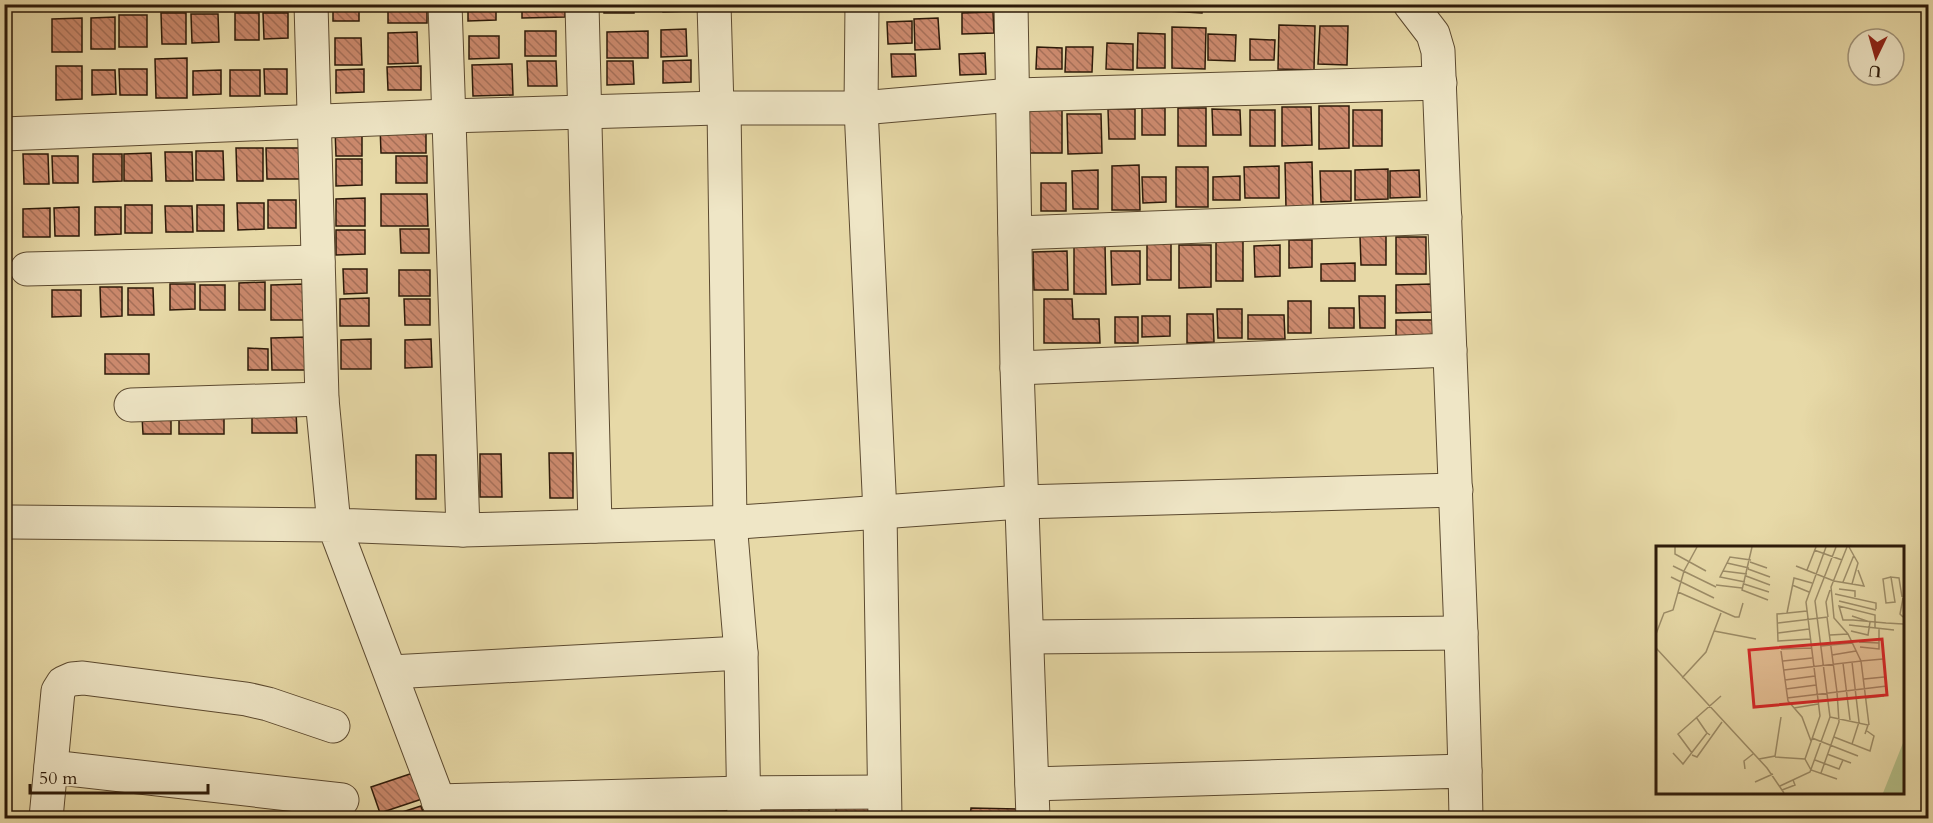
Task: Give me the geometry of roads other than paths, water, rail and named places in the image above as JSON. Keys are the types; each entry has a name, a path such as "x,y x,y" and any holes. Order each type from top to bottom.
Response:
{"street":[{"path":"311,4 322,399 334,525 441,810 884,805 880,513 861,108 862,4"},
{"path":"445,4 462,530"},
{"path":"582,4 595,526"},
{"path":"714,4 720,108 730,522 741,653 744,806"},
{"path":"1011,4 1017,368 1033,819"},
{"path":"1410,4 1433,34 1438,51 1456,490 1466,819"},
{"path":"4,134 448,116 720,108 861,108 1012,95 1440,83"},
{"path":"1015,233 1445,218"},
{"path":"27,269 318,262"},
{"path":"1017,368 1450,350"},
{"path":"131,405 322,399"},
{"path":"11,522 334,525 462,530 730,522 1021,502 1456,490"},
{"path":"1028,637 1461,633"},
{"path":"391,672 741,653"},
{"path":"46,819 58,691 63,683 72,679 108,680 246,699 333,726"},
{"path":"51,767 342,800"},
{"path":"1032,784 1465,771"}]}
